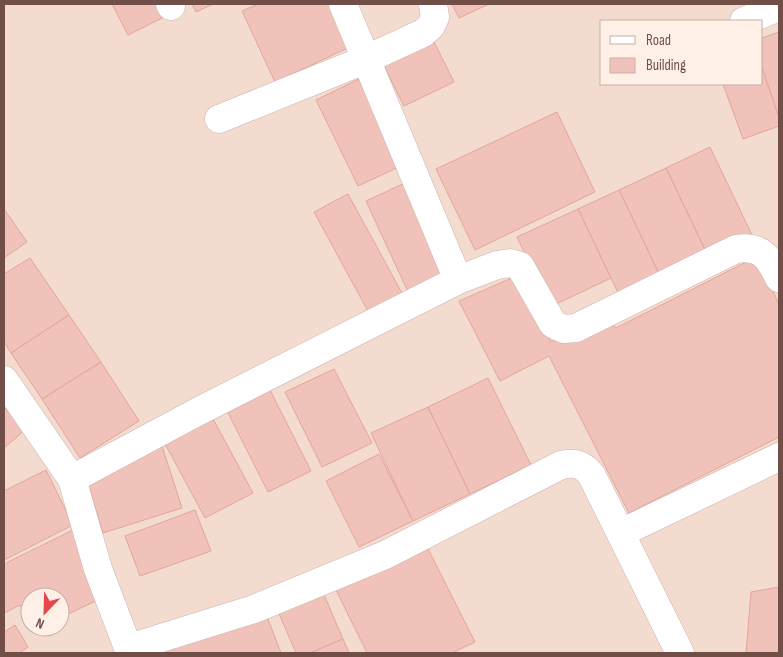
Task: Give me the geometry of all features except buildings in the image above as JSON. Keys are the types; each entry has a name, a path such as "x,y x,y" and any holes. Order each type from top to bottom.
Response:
{"street":[{"path":"344,4 458,280"},
{"path":"219,119 366,59 423,33 431,26 435,17 433,4"},
{"path":"746,20 779,7"},
{"path":"72,479 198,411 458,280 497,265 510,263 520,266 553,324 564,329 576,328 736,249 750,247 762,252 773,264 779,278"},
{"path":"4,380 72,479 98,569 129,651 254,608 384,555 561,465 574,462 585,467 592,476 680,653"},
{"path":"621,534 779,457"}],"shaded area":[{"path":"4,4 779,4 779,653 4,653"}]}
